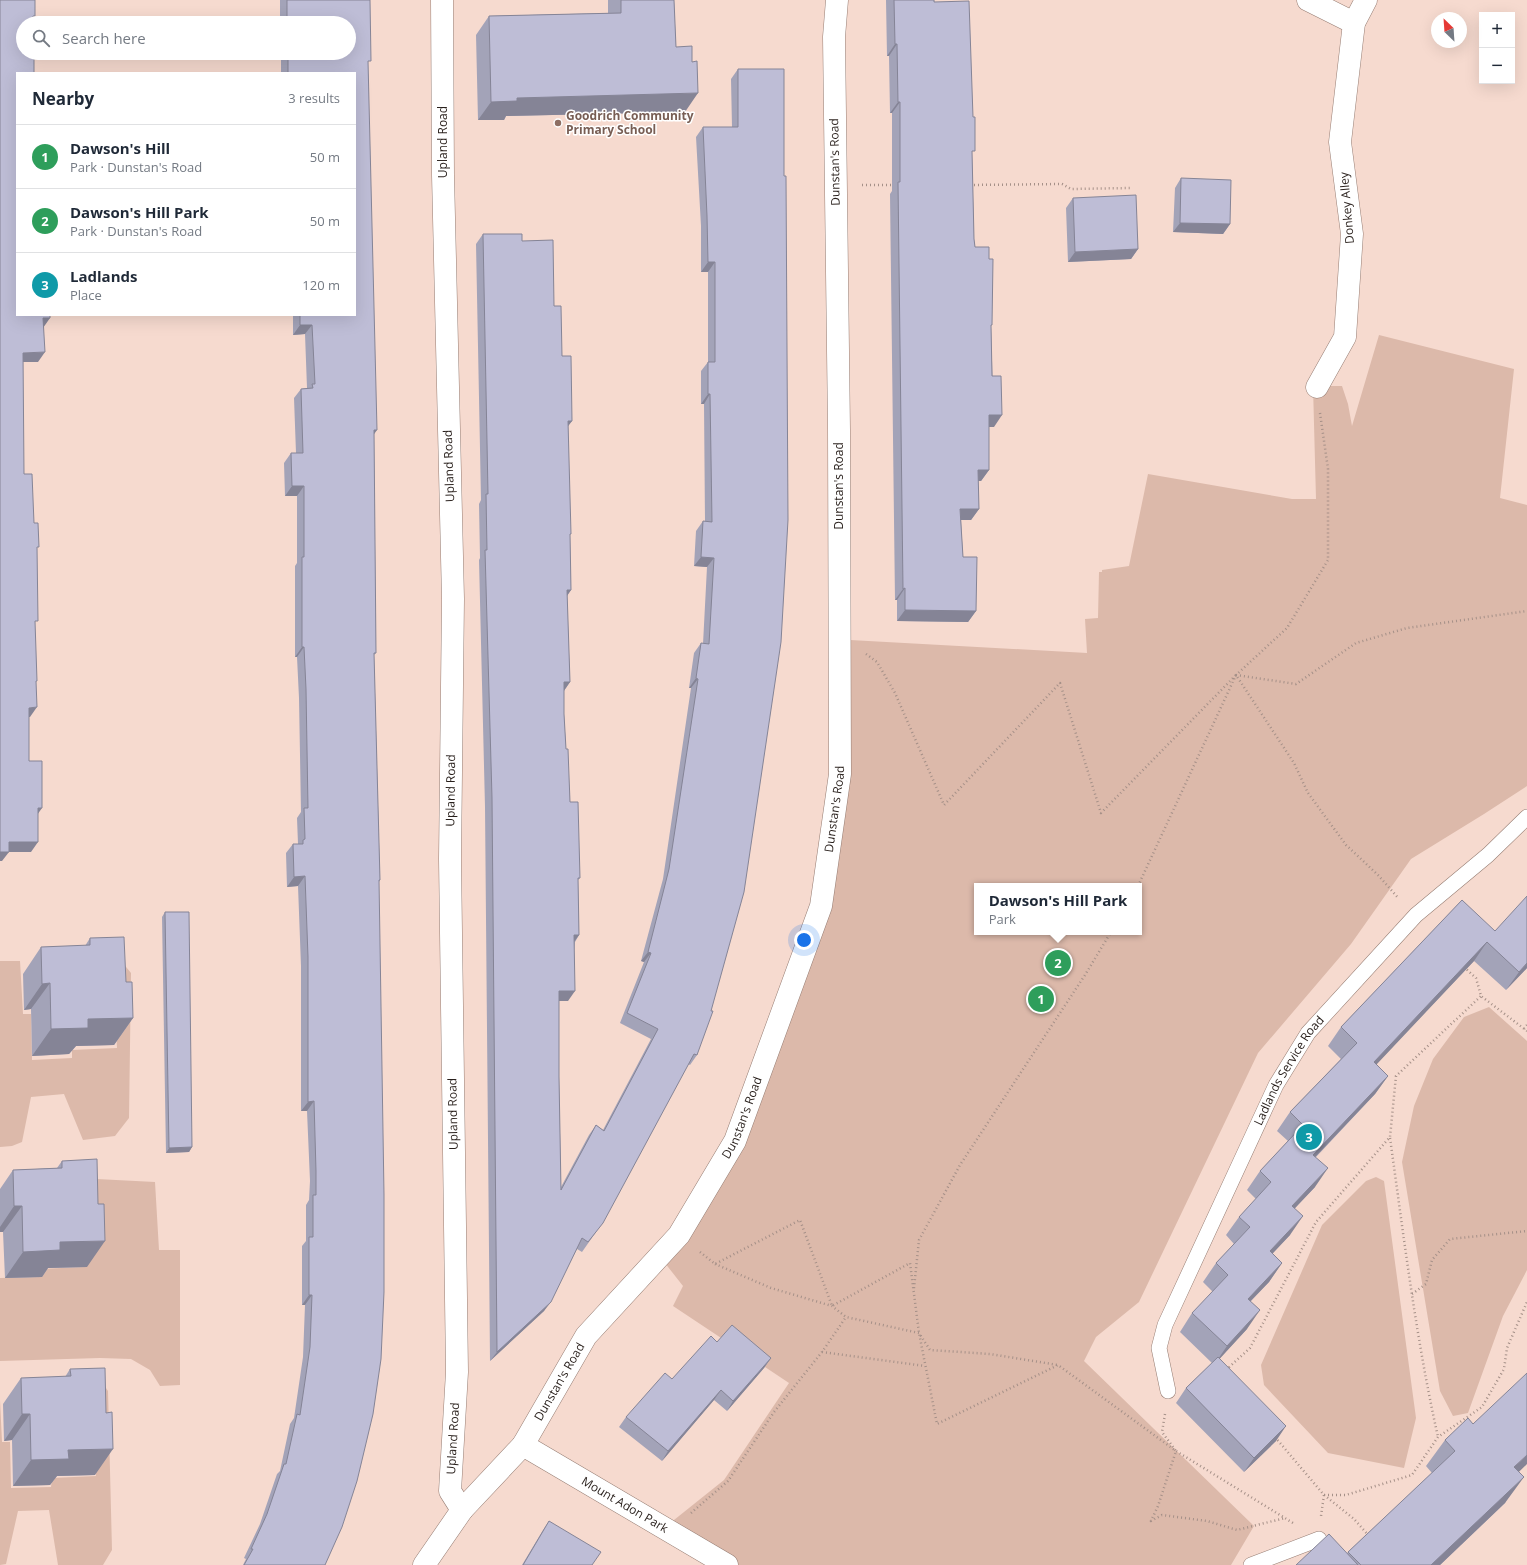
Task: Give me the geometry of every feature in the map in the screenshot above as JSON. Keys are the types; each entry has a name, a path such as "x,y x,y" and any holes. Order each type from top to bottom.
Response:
{"street":[{"name":"Upland Road","path":"442,0 443,183 453,598 450,859 457,1372 450,1491 462,1510"},
{"name":"Dunstan's Road","path":"462,1510 523,1445 586,1336 679,1235 735,1141 821,906 840,774 834,37 837,0"},
{"path":"1308,0 1354,23 1366,0"},
{"name":"Donkey Alley","path":"1317,387 1345,337 1352,234 1340,142 1354,23"},
{"name":"Mount Adon Park","path":"523,1445 727,1565"},
{"path":"424,1565 462,1510"}],"lane":[{"name":"Ladlands Service Road","path":"1168,1391 1159,1348 1165,1324 1276,1086 1308,1033 1416,915 1488,855 1527,817"},
{"path":"1251,1565 1319,1539"}],"path":[{"path":"968,185 1062,184 1071,188 1131,188"},
{"path":"836,186 898,185"},
{"path":"840,636 877,662 895,693 944,805 1060,683 1101,812 1236,675 1287,628 1328,560 1328,469 1317,387"},
{"path":"1236,675 1296,684 1356,642 1408,628 1527,611"},
{"path":"1139,883 1236,675"},
{"path":"1236,675 1294,763 1308,793 1346,844 1378,874 1388,888 1416,915"},
{"path":"914,1294 919,1240 960,1166 1081,982 1108,935"},
{"path":"1459,962 1476,978 1481,996 1526,1030 1527,1025"},
{"path":"1438,1437 1429,1396 1412,1294 1390,1137 1396,1076 1481,996"},
{"path":"1225,1371 1250,1348 1316,1222 1390,1137"},
{"path":"715,1264 800,1220 832,1306"},
{"path":"1412,1294 1426,1284 1432,1260 1450,1239 1527,1232"},
{"path":"679,1235 715,1264 771,1288 832,1306 846,1317 919,1333 930,1350 990,1354 1058,1365 1176,1451 1319,1539 1324,1495"},
{"path":"832,1306 910,1263 919,1333 937,1424 1058,1365"},
{"path":"1324,1495 1346,1495 1412,1475 1438,1437 1482,1407 1504,1369 1507,1348 1527,1302"},
{"path":"669,1531 728,1482 774,1412 822,1352 846,1317"},
{"path":"822,1352 925,1366"},
{"path":"1168,1391 1162,1432 1176,1451"},
{"path":"1270,1432 1324,1495 1354,1520 1371,1539"},
{"path":"1176,1451 1158,1506 1150,1521 1162,1515 1207,1521 1237,1530 1286,1518"}],"shaded area":[{"path":"1379,335 1514,369 1500,498 1527,505 1527,786 1411,859 1351,944 1258,1053 1139,1302 1096,1337 1084,1361 1254,1526 1231,1565 739,1565 669,1531 669,1524 724,1480 789,1383 673,1306 683,1286 661,1258 726,1137 809,910 848,719 850,640 1087,653 1085,619 1098,618 1099,572 1102,572 1102,570 1129,566 1148,474 1292,499 1316,499 1313,386 1342,386 1348,404 1352,426"},
{"path":"0,961 20,961 23,1014 31,1014 32,1060 72,1058 72,1050 117,1048 115,1008 122,962 131,973 129,1118 115,1136 83,1140 64,1094 31,1097 22,1142 12,1146 0,1147"},
{"path":"1489,1007 1527,1041 1527,1270 1503,1316 1468,1413 1453,1416 1440,1391 1402,1162 1414,1106 1433,1059 1464,1017"},
{"path":"1376,1177 1384,1181 1416,1418 1404,1468 1328,1453 1264,1385 1261,1365 1322,1225 1366,1181"},
{"path":"77,1178 155,1182 159,1250 180,1250 180,1385 160,1386 150,1370 131,1359 100,1358 0,1361 0,1278 39,1277 39,1269 84,1267"},
{"path":"104,1385 108,1391 112,1550 103,1565 58,1565 49,1510 18,1511 6,1564 0,1565 0,1400 2,1442 10,1442 11,1488 51,1487 52,1478 96,1476 95,1438"}],"building":[{"path":"0,0 35,0 35,16 16,16 16,60 34,60 34,72 16,72 16,316 50,316 50,318 43,318 45,352 23,353 24,474 32,474 34,523 38,523 39,547 37,547 38,621 35,621 37,707 29,708 29,761 42,761 42,808 38,808 38,842 9,842 9,852 0,852"},
{"path":"287,0 370,0 371,61 368,61 377,430 374,430 376,653 374,653 380,880 384,1292 381,1359 373,1414 357,1481 342,1527 325,1565 244,1565 253,1549 251,1549 267,1514 284,1464 286,1464 297,1414 300,1415 310,1347 312,1295 309,1295 309,1237 313,1237 313,1195 316,1195 314,1101 308,1102 308,957 305,876 294,877 293,844 303,844 303,840 305,839 304,808 308,808 306,689 304,647 302,647 304,486 292,486 291,453 303,453 301,389 313,388 312,384 315,384 312,325 300,325 300,316 356,316 356,72 288,72 288,60 356,60 356,16 287,16"},
{"path":"621,0 674,0 676,47 692,46 692,62 697,61 698,93 517,98 517,101 491,102 489,16 621,13"},
{"path":"894,0 934,0 934,2 969,1 973,117 975,117 975,151 972,151 974,239 975,247 989,247 989,259 993,259 991,325 992,376 1001,376 1002,415 989,415 989,470 978,470 979,509 960,509 963,557 977,557 976,611 905,610 905,588 903,589 898,182 900,182 900,102 898,102 897,44 895,44"},
{"path":"738,69 784,69 784,176 786,176 788,520 781,642 744,892 711,1011 713,1011 697,1055 694,1054 603,1223 588,1242 582,1238 551,1302 497,1352 492,798 485,550 487,550 486,494 488,494 483,234 522,234 522,241 553,240 554,306 561,306 562,356 571,356 572,421 568,421 571,590 567,590 570,682 564,682 564,714 566,749 568,749 570,802 578,802 580,878 578,878 579,935 574,935 575,991 559,991 561,1190 596,1125 604,1131 658,1029 627,1013 651,953 648,952 669,869 698,679 696,678 701,643 709,644 714,558 701,557 703,521 712,522 708,362 715,362 715,262 708,262 703,127 738,127"},
{"path":"1181,178 1231,180 1230,224 1180,223"},
{"path":"1136,195 1138,249 1075,252 1073,198"},
{"path":"1527,896 1527,963 1519,972 1487,942 1374,1062 1388,1076 1313,1155 1328,1168 1292,1206 1303,1216 1270,1251 1282,1263 1248,1299 1260,1310 1227,1346 1192,1313 1228,1275 1216,1263 1250,1227 1239,1217 1271,1182 1260,1171 1303,1125 1290,1112 1357,1043 1341,1027 1462,900 1495,931"},
{"path":"165,912 189,912 192,1147 169,1148"},
{"path":"124,937 126,982 132,982 133,1018 88,1019 88,1028 51,1029 50,983 42,984 41,947 90,945 90,938"},
{"path":"97,1159 98,1204 104,1204 105,1241 60,1242 60,1250 23,1252 22,1206 14,1206 13,1170 62,1168 62,1161"},
{"path":"732,1325 771,1358 733,1401 721,1390 668,1451 626,1417 665,1373 672,1379 711,1336 717,1342"},
{"path":"1218,1357 1286,1426 1254,1458 1186,1388"},
{"path":"105,1368 106,1413 112,1412 113,1449 68,1450 69,1459 31,1460 30,1414 22,1414 21,1378 71,1376 70,1369"},
{"path":"1527,1373 1527,1455 1514,1467 1524,1477 1431,1565 1361,1565 1348,1552 1455,1451 1445,1440 1468,1418 1473,1424"},
{"path":"549,1521 601,1552 592,1565 523,1565"},
{"path":"1329,1534 1358,1565 1296,1565"}],"place":[{"name":"Goodrich Community Primary School","path":"558,123"},
{"name":"Dawson's Hill Park","path":"1058,963"},
{"name":"Dawson's Hill","path":"1041,999"},
{"name":"Ladlands","path":"1309,1137"}]}
